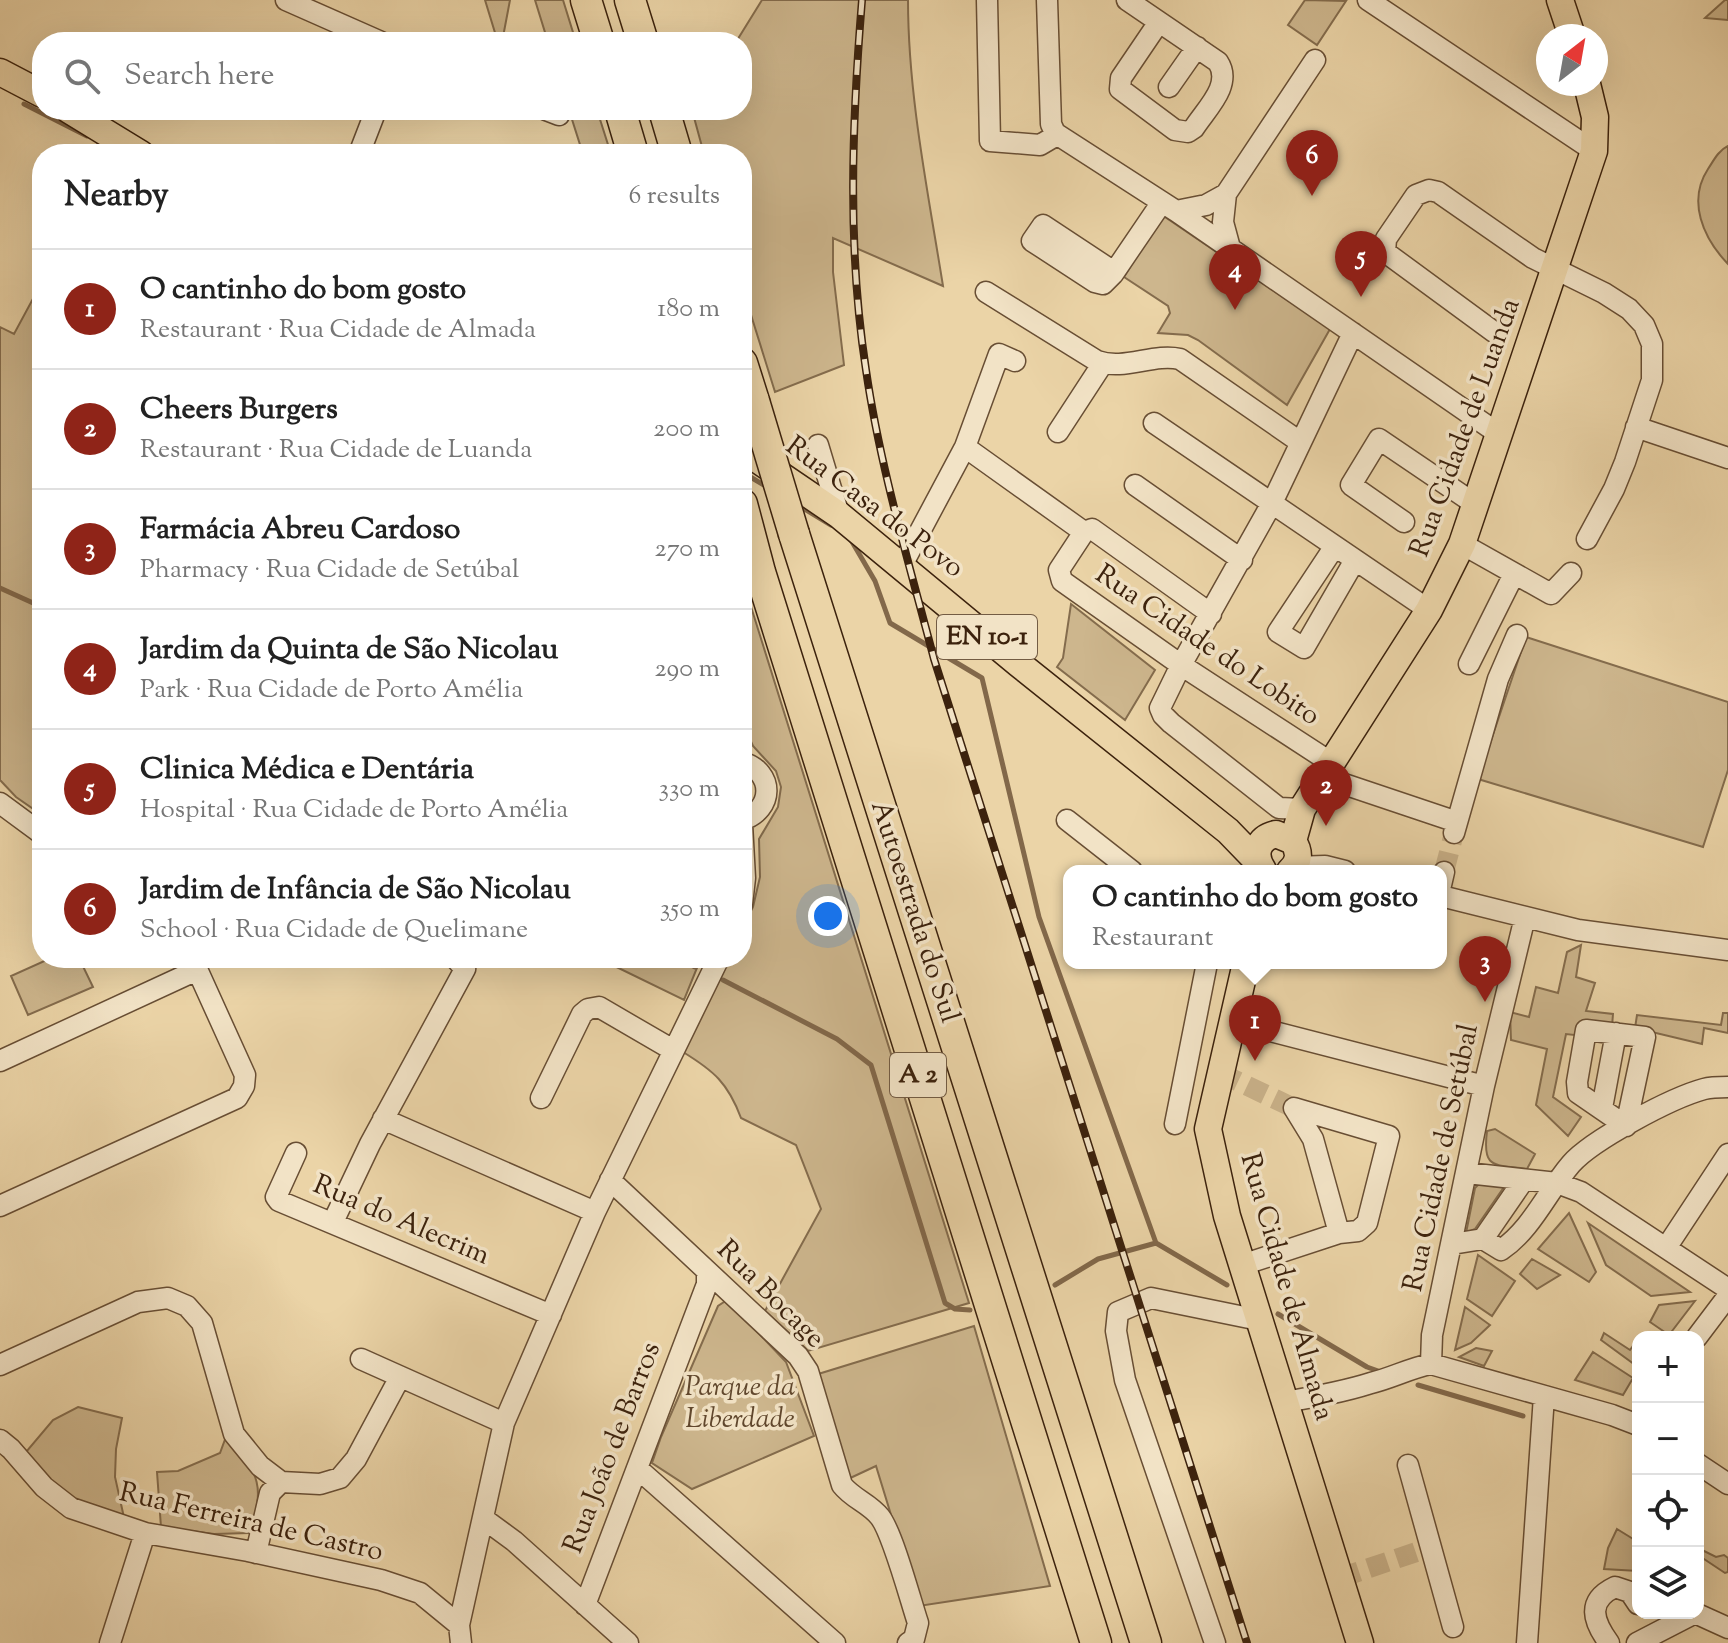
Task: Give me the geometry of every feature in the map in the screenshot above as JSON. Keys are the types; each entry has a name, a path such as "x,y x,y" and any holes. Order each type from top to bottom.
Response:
{"highway":[{"path":"586,0 596,32"},
{"path":"630,0 640,32"},
{"path":"623,120 630,144"},
{"path":"667,120 674,144"},
{"name":"Autoestrada do Sul","path":"752,395 1146,1643"},
{"name":"Autoestrada do Sul","path":"752,542 1096,1643"}],"main road":[{"path":"1560,0 1568,24"},
{"path":"0,72 32,89"},
{"name":"Rua Cidade de Luanda","path":"1276,857 1325,769 1429,610 1462,544 1594,151 1595,117 1590,96"},
{"path":"85,120 125,144"},
{"name":"Rua Casa do Povo","path":"752,456 839,515 1228,831 1276,857"},
{"name":"Rua Cidade de Almada","path":"1245,969 1208,1129 1220,1188 1242,1265 1360,1637"}],"street":[{"path":"286,0 358,32"},
{"path":"987,0 990,141 1042,145 1057,135"},
{"path":"1047,0 1051,124 1057,135 1169,206 1499,434"},
{"path":"1127,0 1197,47 1220,64 1224,80 1194,128 1181,132 1121,92 1119,87 1121,78 1159,22"},
{"path":"1368,0 1594,151"},
{"path":"1169,87 1197,47"},
{"path":"1230,248 1223,222 1226,194 1315,60"},
{"path":"363,144 372,120"},
{"path":"1494,332 1385,252 1386,239 1416,195 1429,190 1438,192 1533,258 1604,293 1629,309 1644,325 1652,344 1652,380 1614,489 1587,539"},
{"path":"1114,272 1169,206 1206,205 1226,194"},
{"path":"986,292 1103,363 1114,365 1180,359 1300,442"},
{"path":"1302,809 1279,808 1163,715 1160,708 1272,503 1353,333"},
{"path":"901,567 965,447 999,354 1015,361"},
{"path":"1058,432 1103,363"},
{"path":"1154,423 1429,610"},
{"path":"1636,427 1728,458"},
{"path":"1404,522 1351,485 1379,439 1475,504"},
{"path":"818,445 839,515"},
{"path":"965,447 1084,532 1092,529 1211,614"},
{"path":"1135,485 1242,560"},
{"name":"Rua Cidade do Lobito","path":"1084,532 1059,570 1060,579 1325,769 1455,827 1498,679 1517,635"},
{"path":"1462,544 1551,594 1571,573"},
{"path":"1335,546 1278,632 1304,648 1355,560"},
{"path":"1469,664 1514,574"},
{"path":"752,766 761,774 767,793 759,811 752,816"},
{"path":"0,803 32,828"},
{"path":"1067,820 1124,865"},
{"name":"Rua Casa do Povo","path":"1276,857 1319,865"},
{"path":"1447,898 1578,930 1728,950"},
{"name":"Rua Cidade de Setúbal","path":"1423,1366 1484,1086 1525,917"},
{"path":"0,1061 186,968"},
{"path":"0,1206 237,1098 244,1086 245,1075 196,968"},
{"path":"333,1222 383,1119 464,968"},
{"path":"460,1634 504,1423 595,1212 714,968"},
{"path":"1175,1124 1206,969"},
{"path":"541,1098 582,1014 588,1009 599,1007 673,1050"},
{"path":"1232,1021 1484,1086"},
{"path":"1586,1030 1645,1037 1626,1126 1578,1093 1586,1030"},
{"path":"1602,1108 1616,1033"},
{"path":"1452,1244 1483,1239 1501,1250 1515,1240 1585,1150 1692,1093 1707,1088 1728,1087"},
{"path":"1242,1265 1339,1233 1358,1231 1367,1223 1389,1136 1294,1108 1313,1139 1339,1233"},
{"path":"383,1119 595,1212"},
{"name":"Rua do Alecrim","path":"296,1153 276,1197 279,1201 551,1315"},
{"path":"1666,1248 1728,1154"},
{"path":"1467,1173 1557,1183 1581,1192 1728,1289"},
{"name":"Rua Bocage","path":"610,1180 798,1356 808,1371 842,1485 852,1497 869,1506 882,1519 918,1623 914,1639 908,1643"},
{"path":"1483,1239 1523,1181"},
{"name":"Rua João de Barros","path":"585,1605 707,1284 707,1271"},
{"path":"695,1312 721,1292 734,1297"},
{"path":"1702,1331 1728,1296"},
{"path":"0,1365 138,1302 168,1298 187,1306 202,1323 234,1434 260,1466 281,1482 320,1484 340,1478 356,1459 400,1377"},
{"path":"1215,1643 1125,1380 1116,1331 1118,1312 1151,1298 1259,1320"},
{"path":"361,1359 504,1423"},
{"path":"1285,1402 1376,1382 1423,1366 1632,1420"},
{"path":"1527,1643 1544,1396"},
{"name":"Rua Ferreira de Castro","path":"0,1440 44,1487 71,1508 145,1533 381,1580 420,1593 460,1634"},
{"path":"1408,1465 1453,1627"},
{"path":"637,1468 835,1643"},
{"path":"1704,1468 1728,1484"},
{"path":"256,1553 270,1493 281,1482"},
{"path":"484,1519 514,1541 628,1643"},
{"path":"110,1643 145,1533"},
{"path":"1609,1643 1598,1630 1595,1620 1595,1610 1601,1597 1615,1587 1632,1595"},
{"path":"1637,1643 1695,1613 1728,1628"},
{"path":"1626,1643 1635,1633 1638,1619"}],"green space":[{"path":"485,0 510,0 504,32 495,32"},
{"path":"535,0 563,0 573,32 545,32"},
{"path":"762,0 908,0 915,107 943,286 833,238 833,272 844,365 775,392 752,318 752,144 701,144 695,120 752,120 752,32 742,32"},
{"path":"1305,0 1346,1 1317,45 1288,25"},
{"path":"1728,0 1728,20 1705,18"},
{"path":"572,120 600,120 608,144 580,144"},
{"path":"1728,146 1728,264 1705,231 1699,194 1708,169 1716,156"},
{"path":"1162,215 1330,329 1287,405 1198,340 1188,335 1158,333 1170,313 1168,306 1124,277"},
{"path":"32,301 32,808 0,780 0,327 14,334"},
{"path":"1071,604 1155,670 1125,720 1057,667 1063,658"},
{"path":"752,610 969,1303 808,1351 765,1311 821,1209 796,1145 741,1118 719,1079 683,1052 723,968 752,968 752,909 760,877 759,839 778,807 781,787 776,771 753,746"},
{"path":"1526,637 1728,702 1728,770 1703,847 1478,779"},
{"path":"1581,945 1576,977 1595,983 1586,1011 1613,1014 1611,1039 1566,1034 1553,1097 1581,1117 1568,1136 1536,1105 1547,1049 1511,1040 1510,1012 1529,1017 1536,987 1558,993 1567,952"},
{"path":"32,967 84,968 93,987 28,1015 11,976"},
{"path":"618,968 697,968 684,1000"},
{"path":"1723,1013 1728,1013 1728,1033 1704,1028 1702,1044 1635,1028 1637,1015 1721,1025"},
{"path":"1495,1129 1535,1154 1527,1169 1499,1165 1489,1159 1486,1153 1487,1131"},
{"path":"1480,1183 1504,1187 1475,1229 1466,1233 1475,1188"},
{"path":"1569,1213 1596,1272 1589,1282 1538,1249"},
{"path":"1588,1223 1690,1292 1651,1296 1606,1265"},
{"path":"1478,1255 1515,1281 1492,1316 1467,1299"},
{"path":"1532,1259 1560,1275 1537,1289 1520,1274"},
{"name":"Parque da Liberdade","path":"727,1300 786,1362 814,1436 692,1489 652,1463 718,1306"},
{"path":"1695,1301 1672,1331 1663,1331 1650,1322 1659,1305"},
{"path":"1465,1307 1490,1325 1471,1343 1455,1350"},
{"path":"974,1326 1050,1586 919,1606 876,1466 846,1480 815,1375"},
{"path":"1604,1333 1630,1350 1632,1347 1632,1363 1601,1340"},
{"path":"1476,1348 1492,1351 1484,1366 1459,1357"},
{"path":"1593,1352 1632,1377 1623,1395 1575,1380"},
{"path":"78,1407 122,1418 115,1477 125,1522 54,1489 26,1452 53,1420"},
{"path":"227,1434 246,1459 256,1480 257,1502 249,1533 214,1534 161,1527 157,1472 178,1471 220,1453"},
{"path":"1617,1529 1632,1538 1632,1571 1604,1569 1608,1548"},
{"path":"1704,1551 1728,1558 1728,1572 1704,1559"}],"waterway":[{"path":"24,104 32,108"},
{"path":"56,120 87,136"},
{"path":"752,478 769,488"},
{"path":"798,505 831,525"},
{"path":"851,540 875,581 890,623 982,678 1039,917 1156,1243 1227,1285"},
{"path":"0,588 32,602"},
{"path":"723,980 837,1039 871,1065 945,1303 955,1309 970,1310"},
{"path":"1055,1285 1098,1259 1156,1243"},
{"path":"1278,1314 1367,1367 1381,1372"},
{"path":"1418,1385 1523,1416"}],"tunnel":[{"path":"1446,865 1454,833"},
{"path":"1220,1073 1294,1108"},
{"path":"1340,1578 1431,1547"}],"railway":[{"path":"862,0 853,185 856,278 866,370 887,479 934,659 1247,1643"}],"place":[{"name":"Jardim de Infância de São Nicolau","path":"1312,196"},
{"name":"Clinica Médica e Dentária","path":"1361,297"},
{"name":"Jardim da Quinta de São Nicolau","path":"1235,310"},
{"name":"Cheers Burgers","path":"1326,826"},
{"name":"Farmácia Abreu Cardoso","path":"1485,1002"},
{"name":"O cantinho do bom gosto","path":"1255,1061"}]}
